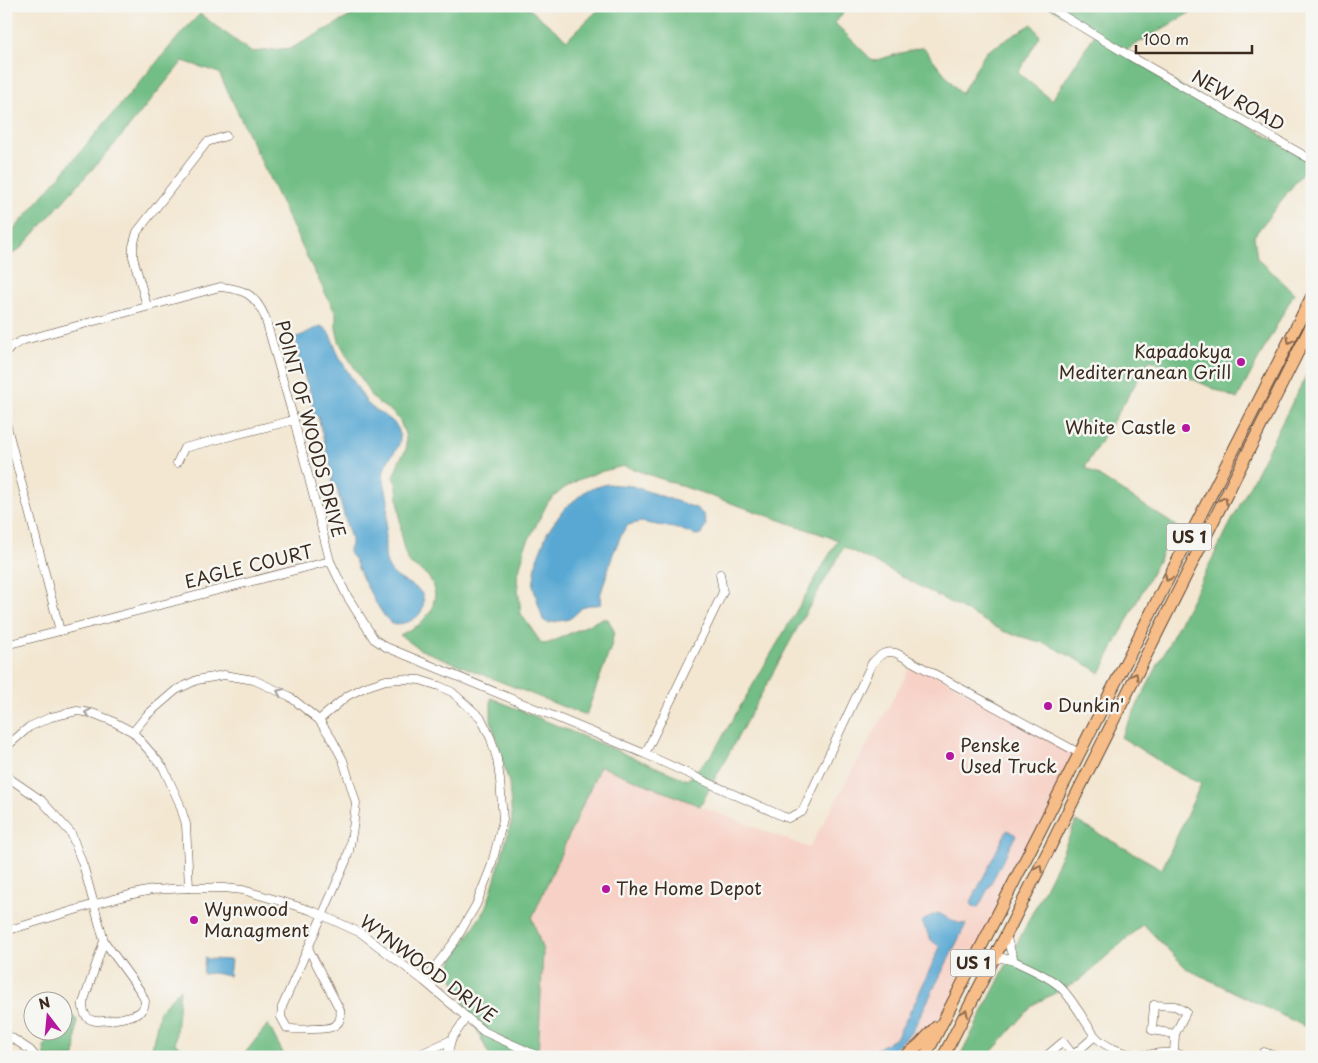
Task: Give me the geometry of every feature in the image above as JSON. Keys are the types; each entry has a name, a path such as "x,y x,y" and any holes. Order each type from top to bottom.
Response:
{"highway":[{"name":"US 1","path":"925,1057 1312,296"},
{"name":"US 1","path":"943,1057 1312,324"},
{"path":"904,1057 919,1045 944,1019"}],"street":[{"name":"NEW ROAD","path":"1046,6 1312,160"},
{"path":"148,306 133,257 136,232 208,142 226,136"},
{"name":"POINT OF WOODS DRIVE","path":"6,353 11,347 21,341 220,287 244,291 260,306 265,317 294,420 330,562"},
{"path":"177,463 184,448 294,420"},
{"path":"6,423 60,631"},
{"name":"EAGLE COURT","path":"6,645 330,562 347,596 374,639 386,647 645,754 788,818 802,812 872,663 885,652 896,654 1079,752"},
{"path":"645,754 723,592 720,574"},
{"path":"132,732 147,715 176,690 197,680 224,675 254,680 289,696 319,720 343,760 356,803 349,851 323,916 308,948 282,1007 281,1017 287,1028 293,1030 330,1029 338,1021 340,1010 308,948"},
{"path":"319,720 347,696 365,687 386,680 420,680 452,692 481,718 490,739 497,759 503,820 491,867 476,905 455,941 424,981"},
{"path":"6,747 29,727 51,717 77,711 92,713 132,732 163,767 179,802 186,824 189,888"},
{"path":"6,776 41,800 70,833 82,862 104,941 141,992 145,1001 142,1010 137,1014 98,1022 92,1021 86,1016 82,1010 82,1003 104,941"},
{"name":"WYNWOOD DRIVE","path":"6,931 142,892 189,888 243,890 313,911 362,933 424,981 483,1031 540,1057"},
{"path":"1006,935 1014,961"},
{"path":"993,960 1002,958 1014,961 1047,977 1058,985 1100,1042 1129,1054 1157,1055 1174,1053 1190,1057"},
{"path":"1174,1034 1152,1030 1154,1005 1175,1006 1186,1012 1174,1034 1174,1053"},
{"path":"447,1057 450,1040 466,1018"},
{"path":"6,1034 30,1050 35,1057"},
{"path":"1045,1057 1063,1042 1072,1056 1095,1036"},
{"path":"414,1057 450,1040"},
{"path":"1260,1057 1264,1052 1278,1057"}],"shaded area":[{"path":"913,663 1079,753 925,1057 540,1057 538,1055 543,951 532,918 601,766 809,848"}],"green space":[{"path":"369,6 526,6 567,40 602,6 849,6 835,23 873,61 923,47 961,94 986,52 1032,24 1040,36 1018,73 1052,100 1095,34 1048,6 1190,6 1191,12 1123,52 1311,162 1254,236 1257,258 1294,293 1237,399 1150,360 1085,467 1176,526 1100,673 1047,644 1005,632 844,547 700,806 600,766 532,918 543,951 538,1057 490,1057 448,968 487,906 512,820 509,783 491,720 491,698 687,780 713,753 838,540 624,466 599,472 578,480 563,489 548,502 525,547 517,579 521,614 542,644 549,643 601,619 608,619 614,631 611,647 586,715 579,713 419,649 400,635 419,625 432,610 435,595 432,583 427,575 409,563 402,541 397,487 394,477 399,461 406,450 405,434 400,421 392,412 371,396 339,341 336,328 336,314 219,73 183,61 114,145 21,248 6,259 6,239 185,29 200,14 251,52 292,48"},
{"path":"1312,364 1312,1030 1187,969 1143,924 1080,980 1034,1004 987,1057 960,1057 1059,860 1076,821 1162,869 1201,784 1173,770 1121,737"},
{"path":"180,989 175,1044 196,1057 150,1057 160,1010"},
{"path":"72,1016 77,1020 75,1057 45,1057 44,1047 48,1040 72,1040"},
{"path":"268,1024 285,1057 242,1057"}],"water":[{"path":"321,326 329,333 341,360 365,400 374,409 391,420 399,430 400,442 384,470 388,500 385,553 387,564 392,573 414,586 423,597 423,606 420,614 408,622 394,624 386,618 349,553 351,546 350,536 336,485 332,482 333,477 318,417 312,413 313,400 299,361 298,345 294,341 295,337"},
{"path":"607,484 632,486 696,508 704,515 706,525 702,534 696,535 679,529 641,522 628,525 622,533 613,554 600,596 601,604 585,606 569,619 548,623 543,620 533,586 537,559 548,531 565,508 587,490"},
{"path":"1007,830 1016,835 979,906 975,908 971,902"},
{"path":"938,913 958,923 966,924 912,1032 896,1047 878,1057 862,1057 896,1038 915,1002 940,947 931,940 922,922"},
{"path":"205,957 208,959 231,960 229,976 213,973 203,974"}],"place":[{"name":"Kapadokya Mediterranean Grill","path":"1241,362"},
{"name":"White Castle","path":"1186,428"},
{"name":"Dunkin'","path":"1048,706"},
{"name":"Penske Used Truck","path":"950,756"},
{"name":"The Home Depot","path":"606,889"},
{"name":"Wynwood Managment","path":"194,920"}]}
